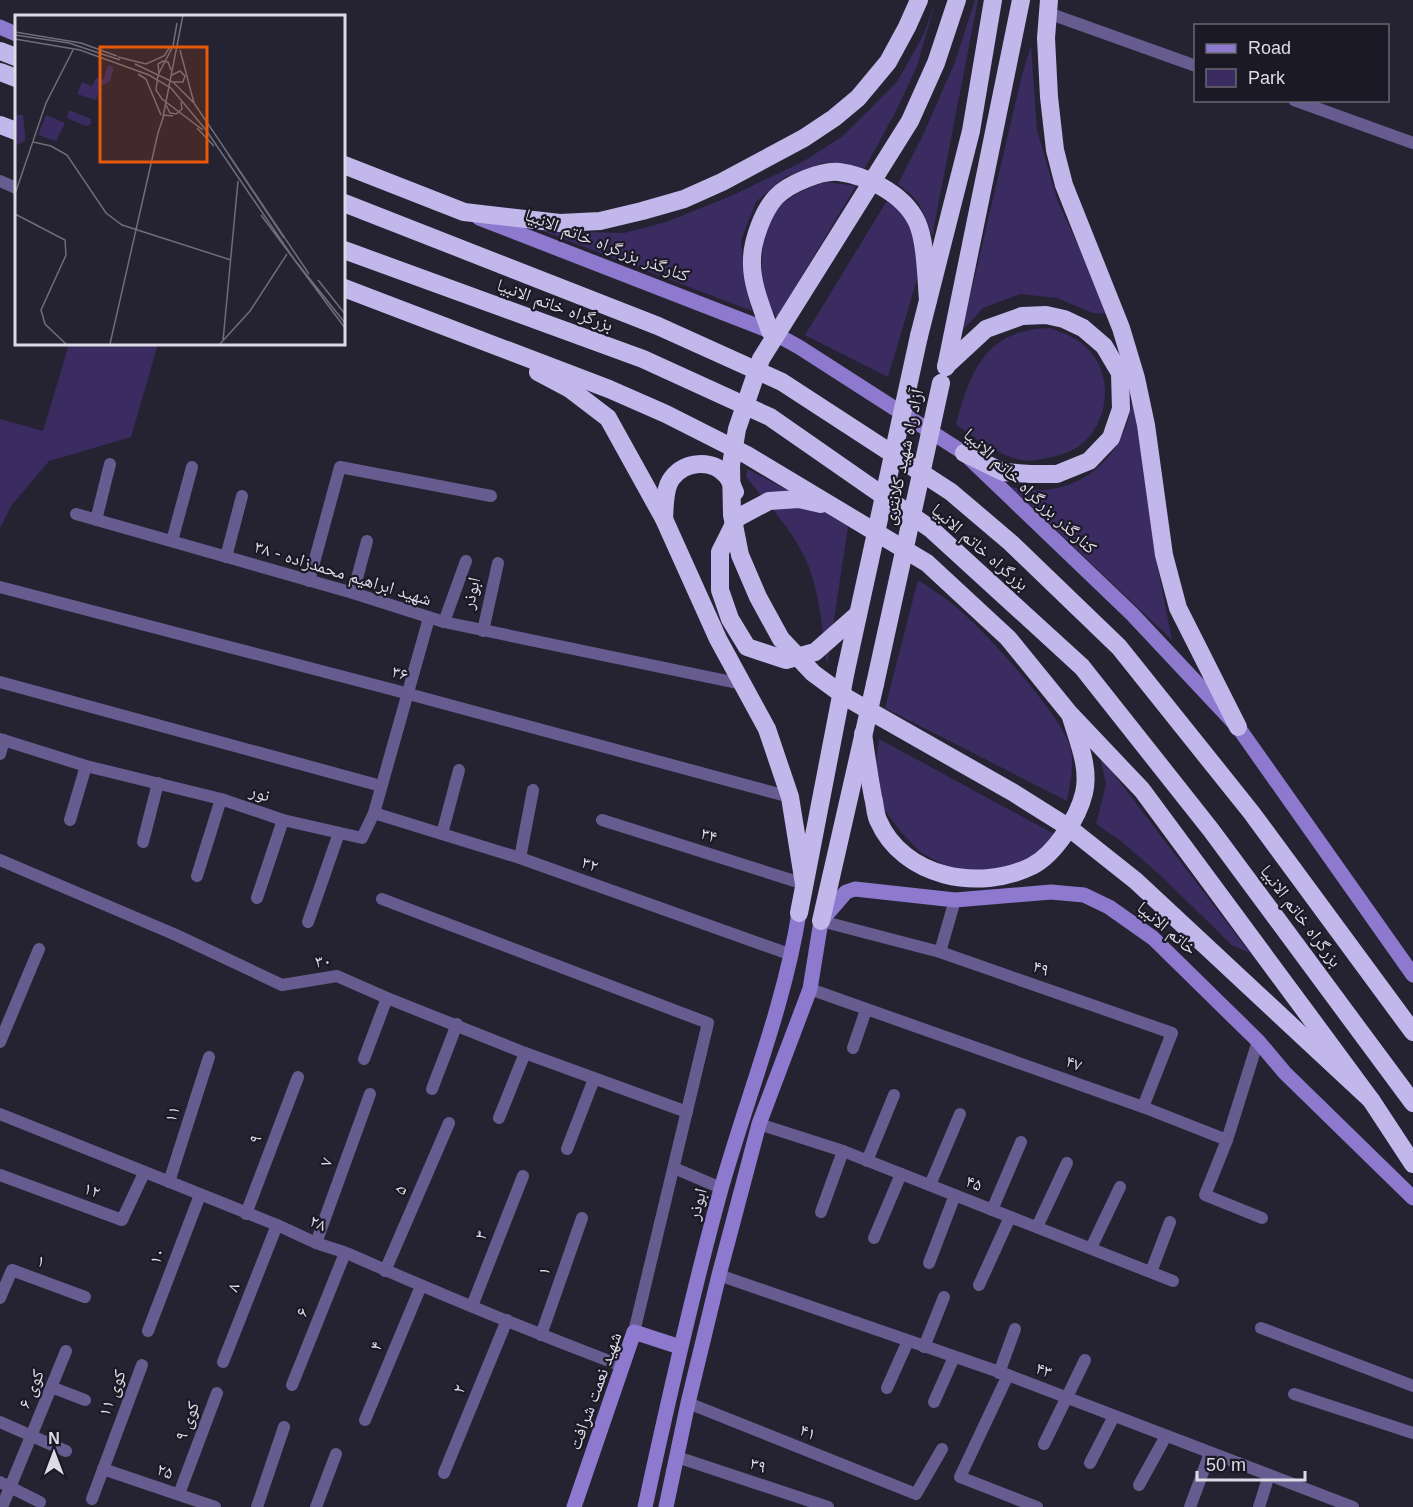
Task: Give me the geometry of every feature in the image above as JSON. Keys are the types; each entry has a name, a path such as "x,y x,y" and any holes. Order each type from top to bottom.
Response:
{"highway":[{"path":"464,212 560,223 600,221 684,199 722,182 804,138 858,98 888,62 919,0"},
{"path":"957,0 936,63 910,122 761,359 737,429 731,465 732,515 740,555 758,597 781,639 813,673 847,698 1014,793 1068,827 1136,881 1371,1100"},
{"name":"آزاد راه شهید کلانتری","path":"799,914 857,615 919,336 971,131 993,0"},
{"name":"آزاد راه شهید کلانتری","path":"821,921 944,374 1021,0"},
{"path":"1049,7 1046,38 1049,97 1055,150 1064,185 1121,328 1136,378 1146,425 1164,555 1178,608 1238,727"},
{"path":"0,51 15,57"},
{"path":"0,72 15,78"},
{"name":"کنارگذر بزرگراه خاتم الانبیا","path":"345,165 464,212"},
{"path":"770,331 753,278 752,258 759,224 776,196 797,183 821,173 837,172 866,178 897,196 917,223 924,258 928,300"},
{"name":"بزرگراه خاتم الانبیا","path":"345,203 658,326 782,382 951,492 1011,543 1119,647 1251,812 1413,1032"},
{"name":"بزرگراه خاتم الانبیا","path":"345,250 643,359 770,417 931,529 1082,667 1211,830 1413,1103"},
{"path":"345,288 609,389 666,414 747,455 839,508 927,563 1008,638 1070,713 1142,790 1371,1100 1413,1164"},
{"path":"944,374 986,329 1022,316 1046,315 1064,319 1083,328 1104,346 1120,373 1121,409 1111,438 1089,461 1057,474 1030,474 1003,471 964,453"},
{"path":"495,346 524,365 570,389 608,418 664,519 718,639 767,729 790,797 804,884"},
{"path":"664,519 665,497 671,478 686,466 701,464 717,467 728,476 737,496 737,518 720,552 720,590 730,619 747,647 786,660 815,652 857,615"},
{"path":"737,518 769,501 799,499 839,508"},
{"path":"863,734 868,773 878,819 893,843 914,862 952,878 996,877 1032,866 1057,846 1079,808 1085,792 1085,761 1070,713"}],"main road":[{"path":"0,27 15,34"},
{"name":"کنارگذر بزرگراه خاتم الانبیا","path":"464,212 770,331 799,347 964,453 1132,614 1238,727 1413,975"},
{"name":"خاتم الانبیا","path":"821,921 846,892 855,889 955,900 1051,892 1084,895 1109,907 1153,938 1258,1041 1285,1073 1413,1198"},
{"name":"ابوذر","path":"645,1507 680,1347 721,1188 792,955 799,914"},
{"path":"666,1507 719,1275 759,1124 810,989 821,921"},
{"name":"شهید نعمت شرافت","path":"574,1507 634,1332 680,1347"}],"street":[{"path":"1049,7 1194,65"},
{"path":"1300,102 1413,143"},
{"path":"0,181 15,188"},
{"path":"96,520 110,464"},
{"path":"172,542 192,467"},
{"path":"309,581 340,467 491,496"},
{"path":"226,557 242,496"},
{"name":"شهید ابراهیم محمدزاده - ۳۸","path":"76,514 483,632 742,684"},
{"path":"352,593 367,540"},
{"path":"444,622 466,561"},
{"name":"ابوذر","path":"483,632 498,563"},
{"name":"۳۶","path":"0,587 408,693 790,797"},
{"name":"نور","path":"2,740 86,766 221,799 283,820 362,838 374,813 429,618"},
{"path":"0,682 381,786"},
{"path":"0,753 2,740"},
{"path":"70,820 86,766"},
{"path":"442,834 459,770"},
{"path":"142,842 158,783"},
{"path":"520,858 533,790"},
{"path":"197,876 221,799"},
{"name":"۳۲","path":"374,813 520,858 792,955"},
{"path":"257,898 283,820"},
{"name":"۳۴","path":"602,820 804,884"},
{"path":"308,922 339,833"},
{"name":"۳۰","path":"0,860 176,935 282,985 337,976 525,1053 687,1112"},
{"path":"382,899 708,1023 634,1332"},
{"path":"940,952 955,900"},
{"name":"۴۹","path":"821,921 940,952 1172,1033 1143,1107"},
{"path":"0,1042 39,949"},
{"name":"۴۷","path":"810,989 1143,1107 1227,1140"},
{"path":"364,1059 387,998"},
{"path":"854,1048 866,1010"},
{"path":"432,1089 457,1024"},
{"path":"1258,1041 1227,1140 1205,1195 1262,1218"},
{"path":"499,1118 525,1053"},
{"name":"۱۱","path":"169,1182 209,1058"},
{"name":"۹","path":"246,1214 298,1077"},
{"path":"567,1149 594,1079"},
{"name":"۷","path":"316,1243 370,1094"},
{"path":"867,1161 894,1095"},
{"name":"۲۸","path":"0,1114 277,1225 540,1335 622,1366"},
{"path":"930,1185 960,1114"},
{"name":"۵","path":"385,1271 448,1123"},
{"name":"۴۵","path":"759,1124 843,1151 1173,1281"},
{"path":"992,1210 1021,1142"},
{"path":"821,1212 843,1151"},
{"path":"1037,1227 1067,1163"},
{"path":"674,1168 721,1188"},
{"name":"۱۲","path":"0,1175 122,1220 144,1173"},
{"path":"874,1238 901,1174"},
{"name":"۳","path":"472,1306 523,1176"},
{"path":"1091,1248 1120,1186"},
{"name":"۱۰","path":"148,1331 200,1194"},
{"path":"929,1263 955,1196"},
{"path":"979,1286 1010,1217"},
{"name":"۱","path":"540,1335 582,1218"},
{"path":"1151,1272 1170,1222"},
{"name":"۸","path":"223,1362 277,1225"},
{"name":"۶","path":"292,1385 345,1253"},
{"name":"۱","path":"0,1298 12,1270 86,1297"},
{"name":"۴۳","path":"719,1275 1003,1374 1346,1506"},
{"name":"۴","path":"365,1420 421,1286"},
{"path":"924,1347 944,1297"},
{"name":"۲","path":"444,1473 507,1320"},
{"path":"1261,1328 1413,1386"},
{"path":"1015,1329 1003,1374 960,1477 1037,1507"},
{"path":"887,1388 908,1341"},
{"name":"کوی ۶","path":"2,1507 5,1485 30,1436 66,1351"},
{"path":"934,1402 954,1357"},
{"path":"1044,1444 1085,1360"},
{"name":"کوی ۱۱","path":"92,1499 142,1365"},
{"path":"51,1387 85,1400"},
{"name":"کوی ۹","path":"179,1494 217,1393"},
{"path":"1294,1394 1413,1433"},
{"name":"۴۱","path":"688,1403 916,1494 942,1449"},
{"path":"1090,1464 1114,1416"},
{"path":"0,1422 66,1451"},
{"path":"257,1507 284,1427"},
{"path":"1139,1485 1166,1436"},
{"path":"1190,1507 1210,1453"},
{"path":"316,1507 336,1454"},
{"name":"۳۹","path":"677,1457 828,1507"},
{"name":"۲۵","path":"103,1468 215,1507"},
{"path":"1258,1507 1269,1475"},
{"path":"5,1485 40,1502"}],"green space":[{"path":"936,0 917,66 865,168 823,163 785,177 756,202 741,240 746,289 752,311 543,231 624,233 666,222 731,196 804,161 843,136 897,82 924,34"},
{"path":"975,0 978,0 932,236 920,206 912,195 898,184 924,133 955,62"},
{"path":"1031,46 1037,130 1058,202 1087,265 1106,314 1093,313 1057,298 1020,294 983,308 962,331 1022,75"},
{"path":"827,182 856,186 777,317 765,300 762,289 763,248 770,220 786,201 797,193"},
{"path":"888,199 903,214 912,233 918,259 917,279 888,377 805,335"},
{"path":"1050,328 1078,341 1095,357 1104,381 1103,407 1100,420 1078,447 1052,457 1020,460 994,450 956,425 968,387 984,357 1010,336 1028,330"},
{"path":"69,345 158,345 131,437 49,461 11,506 0,528 0,419 43,431"},
{"path":"1132,399 1139,420 1156,559 1172,640 1011,487 1034,490 1055,488 1075,482 1092,472 1107,458 1119,441"},
{"path":"747,469 797,495 848,527 827,665 819,607 808,565 790,532 746,477"},
{"path":"918,580 975,624 1006,657 1053,715 1070,746 1072,774 1067,801 885,708"},
{"path":"879,739 1056,835 1044,848 1016,865 971,872 944,865 920,852 884,809 876,762"},
{"path":"1100,756 1250,953 1232,945 1160,875 1121,841 1096,824 1106,784"}]}
